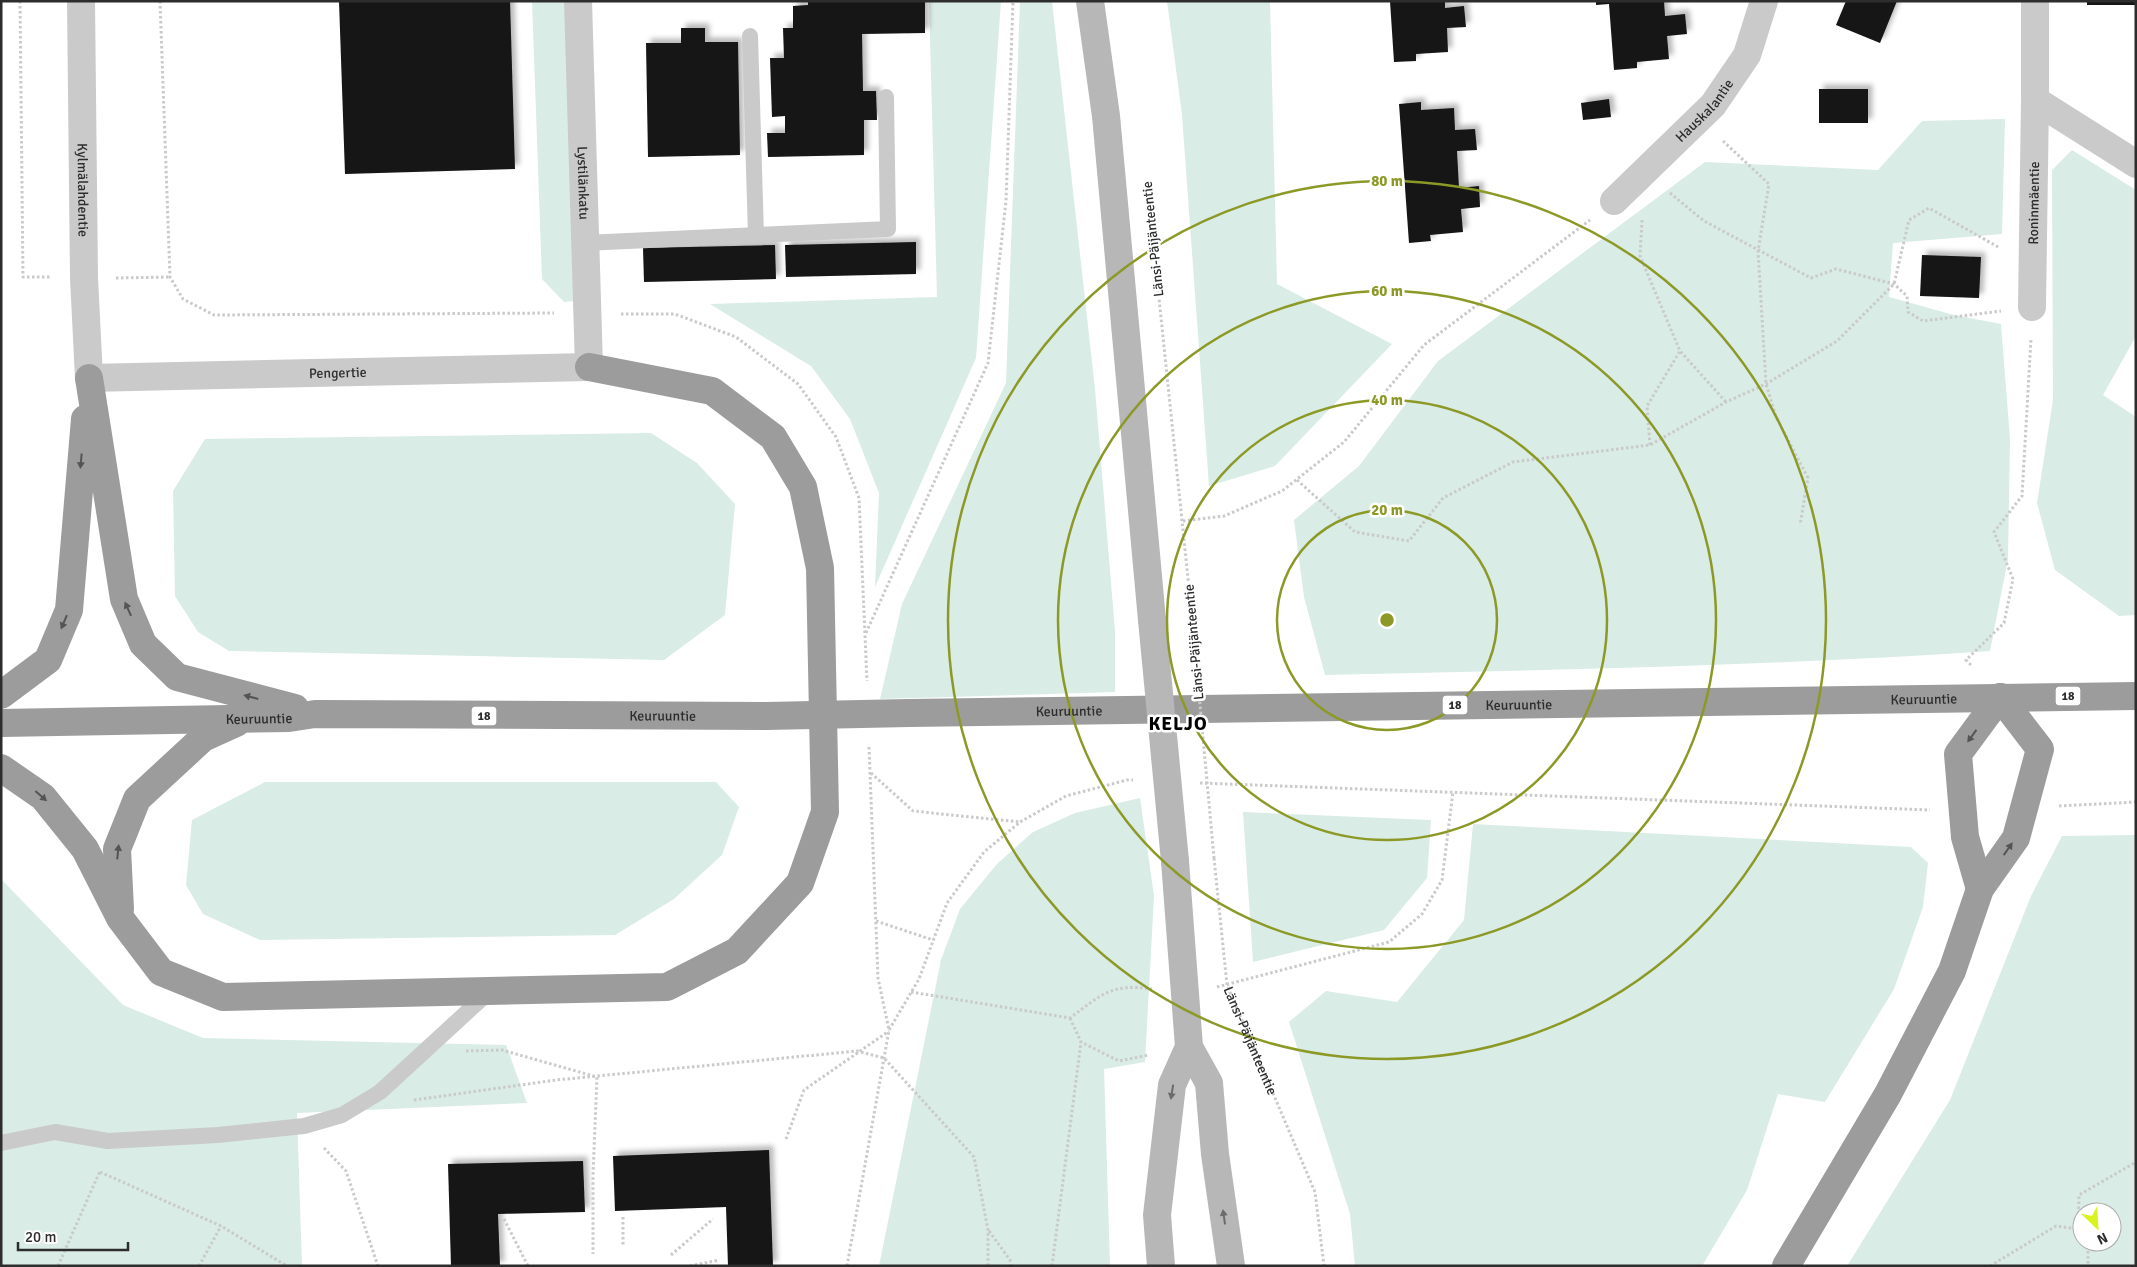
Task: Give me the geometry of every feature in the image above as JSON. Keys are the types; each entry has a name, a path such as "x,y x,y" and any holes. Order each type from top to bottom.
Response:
{"highway":[{"path":"1,768 43,796 85,849 120,918 161,972 223,996 667,987 737,951 800,883 825,812 820,568 803,487 773,436 712,391 589,366"},
{"path":"1,695 48,660 69,610 88,378"},
{"path":"88,378 124,600 143,644 177,676 315,714"},
{"name":"Keuruuntie","path":"1,723 289,718 315,714 653,717 766,716 2136,696"},
{"path":"1786,1266 1888,1094 1947,980 1980,889 2016,838 2026,808 2040,749 2000,697 1958,754 1965,837 1980,889"},
{"path":"120,918 117,849 137,799 203,738 247,718"}],"main road":[{"path":"1090,1 1106,116 1175,861 1189,1047 1210,1084 1215,1154 1231,1266"},
{"path":"1161,1266 1157,1215 1172,1086 1189,1047"}],"street":[{"name":"Kylmälahdentie","path":"81,1 84,278 88,378"},
{"name":"Lystilänkatu","path":"578,1 589,366"},
{"name":"Hauskalantie","path":"1614,201 1713,105 1747,55 1764,1"},
{"name":"Roninmäentie","path":"2032,307 2035,1"},
{"path":"2035,100 2136,164"},
{"name":"Pengertie","path":"88,378 589,366"}],"lane":[{"path":"750,36 756,235"},
{"path":"584,243 888,229 886,97"},
{"path":"1,1142 55,1132 108,1141 218,1135 304,1126 342,1114 380,1092 490,991"}],"path":[{"path":"160,1 170,277 183,299 214,315 588,312"},
{"path":"865,634 988,363 1006,201 1013,1"},
{"path":"1713,105 1721,139 1770,184 1758,251 1766,384 1776,417 1808,478 1800,524"},
{"path":"1644,172 1704,220 1758,251 1811,278 1836,269 1894,284 1907,296 1908,312 1923,321 2032,307 2022,496 1994,532 2013,579 2004,623 1966,660 2000,697"},
{"path":"1644,172 1640,256 1680,351 1726,402"},
{"path":"1183,521 1224,516 1282,491 1297,480 1344,442 1424,345 1614,201"},
{"path":"1297,480 1355,532 1409,541 1442,498 1514,462 1650,445 1726,402 1766,384 1837,341 1894,284 1909,220 1929,208 2033,266"},
{"name":"Länsi-Päijänteentie","path":"1154,248 1183,521 1227,985 1315,1192 1324,1266"},
{"path":"1650,445 1647,406 1680,351"},
{"path":"870,772 913,811 1020,822"},
{"path":"847,1266 889,1030 911,992 947,903 984,852 1020,822 1066,796 1126,780 1136,780"},
{"path":"1194,782 1964,811"},
{"path":"911,992 1070,1018 1107,991 1132,986 1186,994 1389,942 1422,914 1442,880 1453,792"},
{"path":"2026,808 2136,802"},
{"path":"876,921 933,940"},
{"path":"1052,1266 1081,1042 1070,1018"},
{"path":"786,1139 804,1090 889,1030"},
{"path":"1081,1042 1119,1061 1189,1047"},
{"path":"426,1051 502,1050 597,1077"},
{"path":"380,1092 401,1101 556,1080 857,1051 884,1058 974,1157 988,1230 988,1266"},
{"path":"593,1254 593,1175 597,1077"},
{"path":"304,1126 346,1172 378,1266"},
{"path":"58,1266 100,1172 108,1141"},
{"path":"2079,1202 2079,1195 2136,1162"},
{"path":"100,1172 221,1226 284,1265"},
{"path":"623,1217 623,1247"},
{"path":"504,1219 528,1266"},
{"path":"672,1255 713,1219"},
{"path":"199,1266 221,1226"},
{"path":"1990,1266 2056,1226 2072,1228"},
{"path":"988,1230 1010,1260 1011,1266"},
{"path":"2088,1252 2088,1266"},
{"path":"690,1266 719,1260"}],"shaded area":[{"path":"532,1 567,1 574,301 564,302 542,279"},
{"path":"929,1 1001,1 976,358 875,587 879,493 850,419 811,366 710,304 937,297"},
{"path":"1020,1 1052,1 1095,389 1115,631 1115,692 880,699 902,604 1006,383"},
{"path":"1167,1 1270,1 1277,284 1392,344 1275,466 1209,486 1182,115"},
{"path":"2005,119 2002,234 1893,243 1889,297 1954,315 2001,324 2010,439 2008,559 1990,651 1741,664 1325,675 1304,597 1294,520 1359,466 1438,361 1705,162 1878,170 1922,121"},
{"path":"2072,150 2136,190 2136,336 2103,395 2136,417 2136,615 2119,616 2055,570 2037,503 2053,400 2052,170"},
{"path":"651,433 697,463 735,504 725,615 664,660 229,651 198,632 175,596 173,491 205,439"},
{"path":"265,782 716,782 739,807 722,855 674,899 615,935 260,940 203,914 186,885 192,820"},
{"path":"1140,798 1154,896 1145,1062 1104,1069 1110,1266 879,1266 941,960 960,909 997,864 1033,832 1075,813"},
{"path":"1243,812 1431,820 1427,878 1384,930 1253,962"},
{"path":"1473,824 1911,847 1928,863 1923,907 1894,989 1825,1102 1778,1094 1747,1190 1702,1266 1355,1266 1350,1214 1289,1022 1326,991 1397,1002 1464,920"},
{"path":"2136,835 2136,1266 1847,1266 1950,1100 2031,896 2062,836"},
{"path":"1,879 123,1005 203,1038 506,1045 527,1103 297,1113 302,1266 1,1266"}],"building":[{"path":"339,1 510,1 515,169 345,174"},
{"path":"808,1 925,1 925,33 862,34 863,91 876,91 877,120 864,120 864,155 768,157 767,133 785,133 785,116 772,117 770,58 784,58 783,28 793,28 793,6 808,5"},
{"path":"1390,1 1445,1 1445,8 1464,6 1466,27 1447,28 1448,52 1416,54 1416,61 1394,62"},
{"path":"1596,1 1664,1 1665,16 1685,14 1687,34 1667,36 1669,59 1637,62 1637,68 1614,70 1609,4 1596,5"},
{"path":"1846,1 1897,1 1880,43 1836,25"},
{"path":"2087,1 2135,1 2135,5 2087,5"},
{"path":"681,28 705,28 705,42 738,42 740,155 648,157 646,43 681,43"},
{"path":"1819,89 1868,89 1868,123 1819,123"},
{"path":"1609,99 1611,117 1583,120 1581,103"},
{"path":"1421,102 1421,110 1454,108 1455,130 1475,129 1477,150 1457,151 1459,188 1479,186 1480,207 1461,209 1463,232 1430,235 1431,241 1409,243 1399,104"},
{"path":"916,242 916,274 786,277 785,245"},
{"path":"775,245 776,279 644,282 643,248"},
{"path":"1922,255 1981,257 1979,298 1920,296"},
{"path":"769,1150 773,1266 728,1266 726,1207 615,1211 613,1156"},
{"path":"583,1161 585,1212 498,1214 500,1266 451,1266 448,1164"}],"district":[{"name":"KELJO","path":"1178,724"}]}
